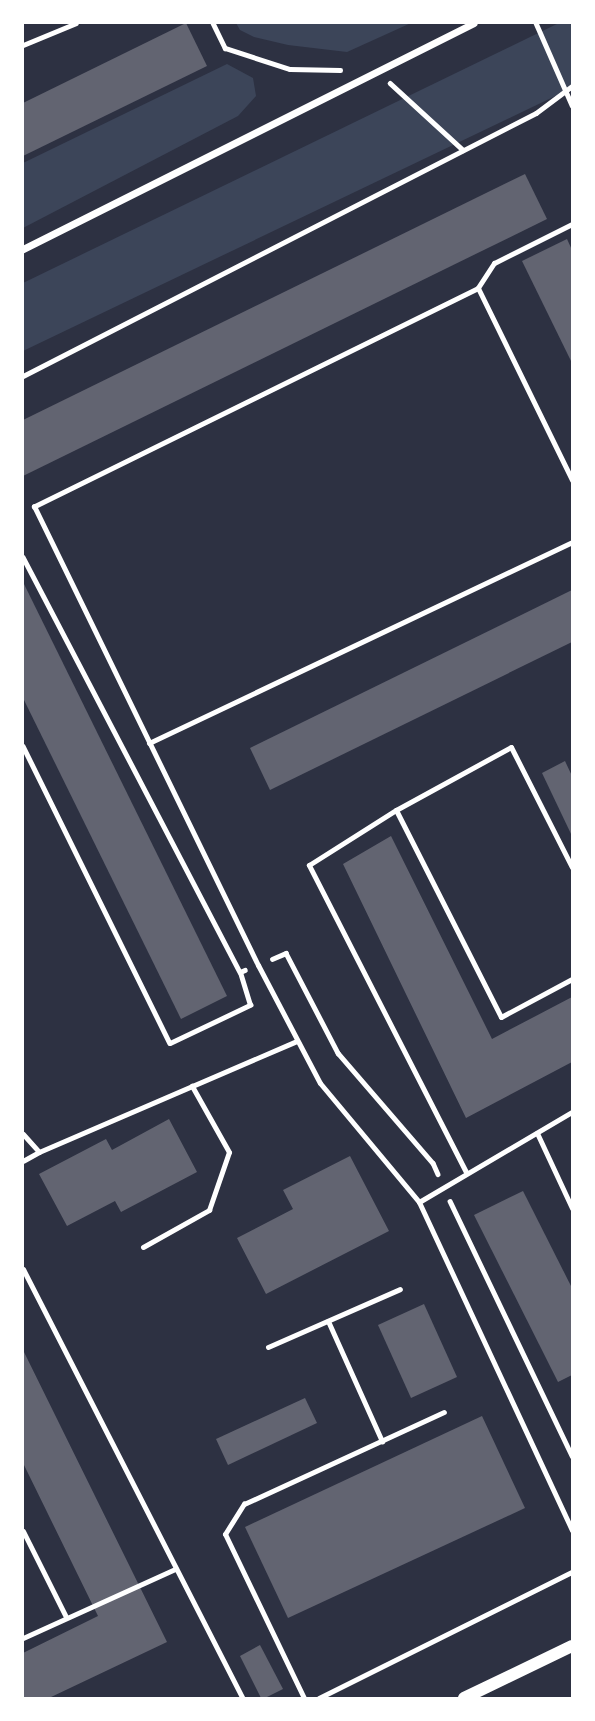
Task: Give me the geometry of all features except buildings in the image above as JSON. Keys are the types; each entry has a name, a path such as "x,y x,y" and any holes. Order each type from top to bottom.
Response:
{"street":[{"path":"23,249 474,23"},
{"path":"464,1698 572,1647"}],"lane":[{"path":"23,45 76,23"},
{"path":"572,224 494,263 478,288 34,506 149,743 320,1083 419,1202 572,1530"},
{"path":"478,288 572,480"},
{"path":"149,743 572,542"},
{"path":"466,1172 309,865 396,810 511,747 572,867"},
{"path":"396,810 501,1017 572,979"},
{"path":"23,1161 297,1041"},
{"path":"143,1247 209,1210 229,1152 192,1086"},
{"path":"419,1202 572,1112"},
{"path":"537,1133 572,1208"},
{"path":"23,1134 39,1152"},
{"path":"23,1269 243,1698"},
{"path":"268,1347 400,1289"},
{"path":"328,1321 382,1441"},
{"path":"304,1698 225,1534 244,1504 444,1412"},
{"path":"23,1531 66,1617"},
{"path":"23,1638 175,1569"}],"path":[{"path":"536,23 572,105"},
{"path":"23,376 536,113 572,86"},
{"path":"23,746 170,1043 250,1005 240,972"},
{"path":"318,1698 572,1572"}],"shaded area":[{"path":"236,23 411,23 347,52 288,45 254,37 240,30"},
{"path":"559,23 572,23 572,88 23,351 23,283"},
{"path":"227,64 253,78 256,96 238,116 23,228 23,163"}]}
